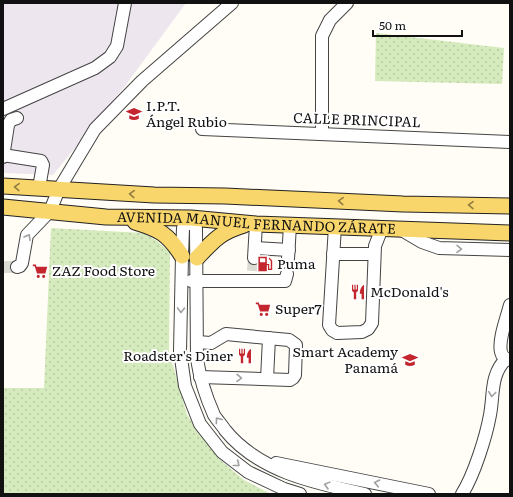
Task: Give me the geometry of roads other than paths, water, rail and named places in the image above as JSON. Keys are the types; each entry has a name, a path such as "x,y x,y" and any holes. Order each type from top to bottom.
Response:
{"main road":[{"name":"AVENIDA MANUEL FERNANDO ZÁRATE","path":"3,186 154,195 225,196 403,204 510,206"},
{"path":"154,195 173,204 191,218 202,206 225,196"},
{"name":"AVENIDA MANUEL FERNANDO ZÁRATE","path":"3,207 106,216 191,218 290,225 510,233"},
{"path":"106,216 157,229 173,242 182,256"},
{"path":"197,258 223,233 253,223"},
{"path":"444,230 468,224 510,224"}],"street":[{"path":"3,109 95,68 110,57 117,46 125,3"},
{"path":"17,267 22,263 27,236 50,211 59,190 95,129 142,81 232,3"},
{"path":"322,134 322,36 330,20 347,3"},
{"path":"17,118 11,120 8,124 3,156 41,161 39,188"},
{"name":"CALLE PRINCIPAL","path":"202,129 510,142"},
{"path":"300,494 284,489 248,472 222,452 200,424 185,386 180,351 183,228 191,218 196,228 197,359 200,377 215,416 234,441 257,459 289,474 328,486 365,494"},
{"path":"253,223 254,253 288,254 290,225"},
{"path":"335,226 335,319 341,328 360,328 367,325 372,319 374,254 375,246 382,228"},
{"path":"399,229 422,242 439,248 510,250"},
{"path":"336,254 374,254"},
{"path":"181,281 197,282 253,276 285,281 287,274"},
{"path":"462,494 466,488 482,443 490,415 494,377 499,366 508,360 501,354 505,344 510,305"},
{"path":"197,342 211,343 226,334 289,340 296,344 295,375 294,378 290,380 200,377"},
{"path":"267,379 269,338"},
{"path":"257,459 429,494"}],"tunnel":[{"path":"253,271 254,258"},
{"path":"3,267 17,267"}],"place":[{"name":"I.P.T. Ángel Rubio","path":"134,114"},
{"name":"Puma","path":"265,264"},
{"name":"ZAZ Food Store","path":"40,271"},
{"name":"McDonald's","path":"358,292"},
{"name":"Super7","path":"263,309"},
{"name":"Roadster's Diner","path":"245,356"},
{"name":"Smart Academy Panamá","path":"410,360"}]}
